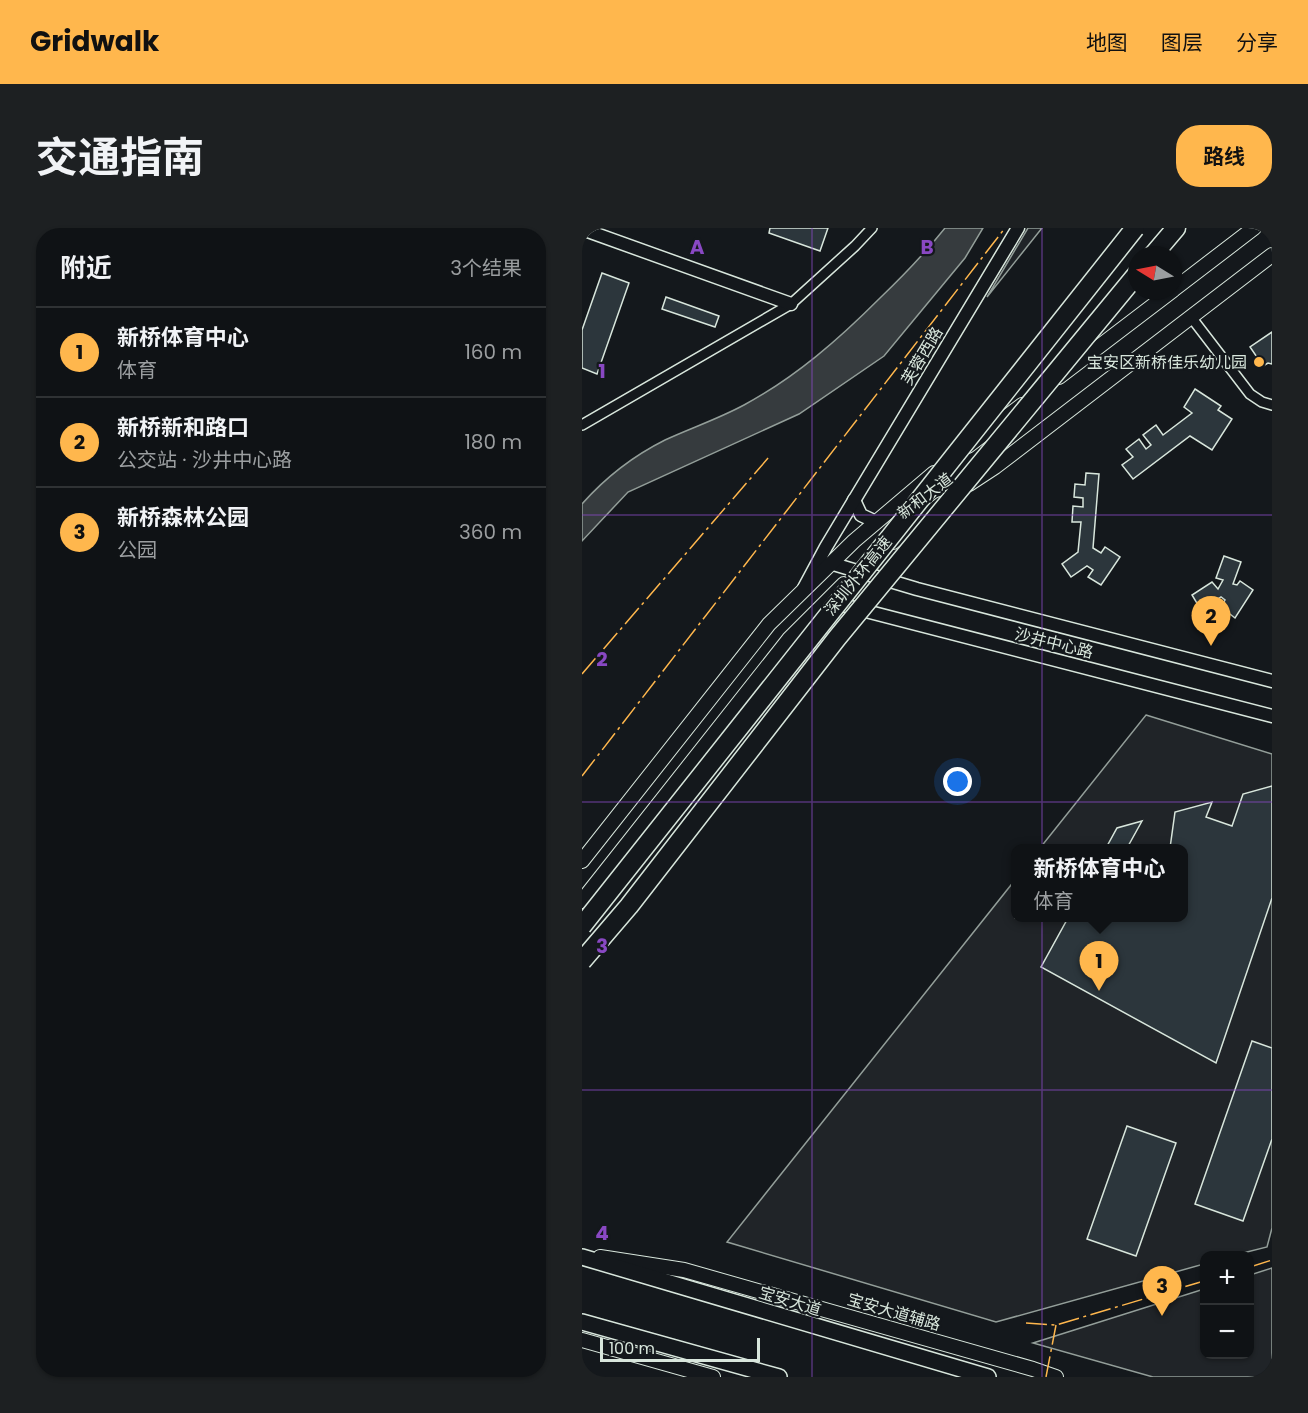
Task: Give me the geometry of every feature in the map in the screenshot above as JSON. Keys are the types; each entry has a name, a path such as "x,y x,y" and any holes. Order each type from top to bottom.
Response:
{"highway":[{"name":"深圳外环高速","path":"582,926 1136,228"},
{"path":"1161,246 1176,228"},
{"name":"深圳外环高速","path":"582,961 629,906 837,638 1128,285"}],"main road":[{"name":"新和大道","path":"1182,282 1254,228"},
{"name":"新和大道","path":"582,902 789,639 827,600 932,511 1004,460 1272,255"},
{"name":"新和大道","path":"582,861 769,624 804,588 876,522 944,465 1159,300"},
{"name":"宝安大道","path":"582,1256 988,1377"},
{"name":"宝安大道辅路","path":"582,1256 684,1270 1033,1368 1056,1377"},
{"path":"582,1322 779,1377"},
{"path":"582,1340 713,1377"}],"street":[{"path":"582,425 791,304 872,228"},
{"name":"芙蓉西路","path":"804,588 826,547 1018,228"},
{"path":"582,229 791,304"},
{"path":"1191,317 1250,394 1272,405"},
{"path":"854,500 861,515 876,522"},
{"name":"沙井中心路","path":"830,563 917,589 1272,681"},
{"name":"沙井中心路","path":"827,600 1272,716"}],"shaded area":[{"path":"945,228 983,228 965,258 884,356 799,414 628,492 582,541 582,504 600,485 653,446 744,405 799,370 865,313 914,264"},
{"path":"1028,228 1042,228 987,297"},
{"path":"1146,715 1272,754 1272,1228 1267,1247 1251,1251 1200,1251 1200,1265 996,1322 727,1242 1011,885 1011,922 1188,922 1188,844 1043,844"},
{"path":"1272,1268 1272,1377 1153,1377 1033,1343 1200,1290 1200,1359 1254,1359 1254,1274"}],"building":[{"path":"770,228 828,228 820,251 769,233"},
{"path":"602,273 629,283 597,374 582,368 582,330"},
{"path":"666,297 719,316 715,327 662,309"},
{"path":"1272,332 1272,364 1268,363 1263,366 1250,347"},
{"path":"1195,389 1221,406 1218,410 1232,419 1212,450 1190,436 1133,479 1122,465 1133,457 1126,449 1139,439 1146,449 1151,445 1143,435 1156,425 1163,435 1192,413 1184,407"},
{"path":"1086,473 1099,474 1093,548 1101,553 1105,547 1120,557 1101,585 1088,577 1093,570 1087,566 1071,577 1062,564 1078,552 1081,522 1072,522 1073,506 1083,507 1083,498 1074,497 1075,484 1085,485"},
{"path":"1224,556 1241,562 1233,584 1237,585 1240,581 1253,590 1235,618 1221,607 1225,600 1221,597 1201,610 1192,595 1212,582 1218,589 1223,580 1216,578"},
{"path":"1272,786 1272,898 1216,1063 1041,967 1066,922 1188,922 1188,844 1171,844 1175,812 1212,802 1206,817 1232,826 1243,794"},
{"path":"1142,821 1129,844 1108,844 1117,828"},
{"path":"1252,1041 1272,1048 1272,1139 1243,1221 1195,1204"},
{"path":"1127,1126 1176,1143 1136,1256 1087,1239"}],"power":[{"path":"582,776 1005,228"},
{"path":"582,674 769,457"},
{"path":"1254,1266 1272,1260"},
{"path":"1026,1323 1056,1325 1200,1282"},
{"path":"1046,1377 1056,1325"}],"place":[{"name":"宝安区新桥佳乐幼儿园","path":"1259,362"},
{"name":"新桥新和路口","path":"1211,646"},
{"name":"新桥体育中心","path":"1099,991"},
{"name":"新桥森林公园","path":"1162,1316"}]}
